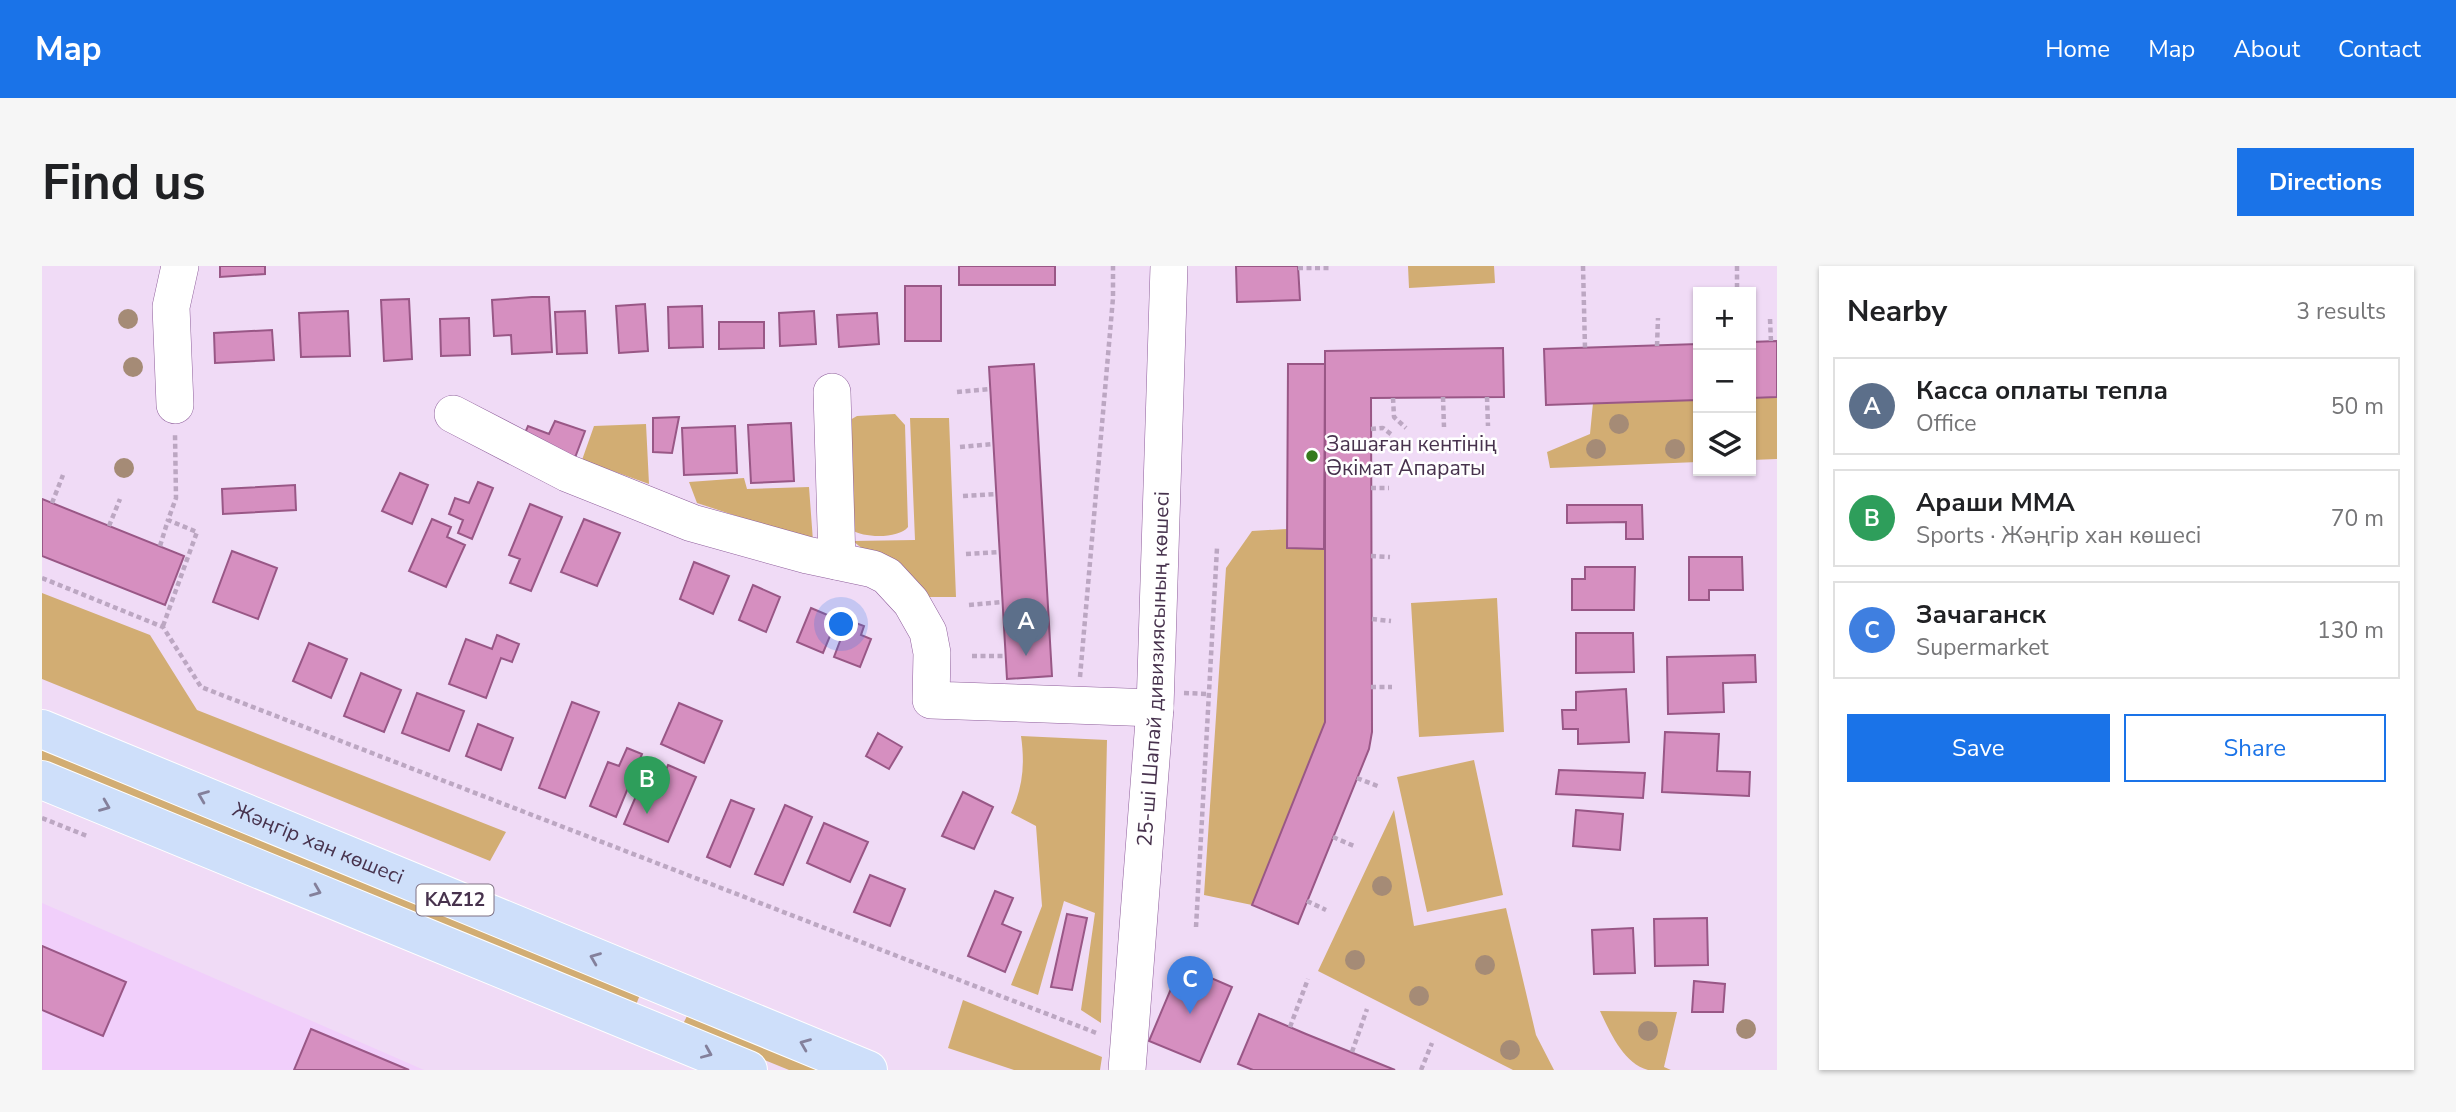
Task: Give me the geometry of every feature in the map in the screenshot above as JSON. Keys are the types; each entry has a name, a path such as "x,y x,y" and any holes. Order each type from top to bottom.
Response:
{"main road":[{"name":"Жәңгір хан көшесі","path":"42,729 868,1070"},
{"name":"KAZ12","path":"42,780 748,1070"},
{"path":"654,1031 671,989"}],"street":[{"path":"175,405 172,307 180,266"},
{"name":"25-ші Шапай дивизиясының көшесі","path":"1128,1058 1155,708 1169,266"},
{"path":"832,393 837,561"},
{"path":"453,414 567,474 692,523 873,569 887,576 916,608 928,632 932,653 931,700 1155,708"}],"path":[{"path":"1077,706 1112,311 1113,266"},
{"path":"1583,266 1585,348"},
{"path":"1737,266 1737,287"},
{"path":"1298,268 1329,268"},
{"path":"1657,346 1658,318"},
{"path":"1770,319 1771,342"},
{"path":"957,392 990,390"},
{"path":"1443,397 1444,427"},
{"path":"1487,397 1489,426"},
{"path":"1393,398 1394,417 1406,428"},
{"path":"160,546 176,498 175,405"},
{"path":"1371,429 1383,428 1392,435"},
{"path":"960,447 993,444"},
{"path":"52,503 63,475"},
{"path":"1371,488 1389,488"},
{"path":"963,496 996,494"},
{"path":"109,526 120,499"},
{"path":"163,627 197,532 169,520"},
{"path":"1196,927 1217,548"},
{"path":"966,554 999,552"},
{"path":"1371,556 1390,557"},
{"path":"42,578 163,627 201,687 1128,1058"},
{"path":"970,605 1002,602"},
{"path":"1372,619 1391,621"},
{"path":"972,656 1006,656"},
{"path":"1371,687 1392,687"},
{"path":"1357,778 1380,787"},
{"path":"42,818 88,836"},
{"path":"1333,837 1354,846"},
{"path":"1307,901 1326,910"},
{"path":"1290,1027 1308,979"},
{"path":"1352,1052 1367,1009"},
{"path":"1421,1070 1432,1043"}],"shaded area":[{"path":"1408,266 1494,266 1495,283 1409,288"},
{"path":"1777,397 1777,459 1756,460 1756,398"},
{"path":"1693,400 1693,462 1550,468 1547,452 1590,434 1593,403"},
{"path":"895,414 905,425 908,527 897,534 889,535 857,533 852,530 850,420 857,416"},
{"path":"910,418 949,418 956,597 921,597 853,541 915,540"},
{"path":"646,424 649,484 582,460 594,426"},
{"path":"744,478 747,489 809,487 813,541 697,503 689,482"},
{"path":"1287,529 1287,548 1324,549 1325,722 1252,905 1204,895 1226,568 1252,531"},
{"path":"42,593 150,635 197,710 506,832 490,861 42,679"},
{"path":"1497,598 1504,732 1419,737 1411,603"},
{"path":"1021,736 1107,740 1101,1023 1081,1010 1095,913 1064,901 1038,995 1011,985 1042,906 1036,826 1011,813 1022,775"},
{"path":"42,749 641,992 636,1005 42,766"},
{"path":"1474,760 1503,895 1427,912 1397,777"},
{"path":"1394,810 1414,926 1506,908 1536,1035 1554,1070 1513,1070 1318,971"},
{"path":"42,903 424,1070 42,1070"},
{"path":"963,1000 1102,1057 1100,1070 1014,1070 948,1048"},
{"path":"1600,1011 1677,1012 1664,1067 1671,1070 1648,1070 1631,1061 1618,1046"},
{"path":"688,1014 829,1070 789,1070 682,1026"}],"building":[{"path":"220,266 265,266 265,274 220,277"},
{"path":"959,266 1055,266 1055,285 959,285"},
{"path":"1236,266 1298,266 1300,300 1237,302"},
{"path":"905,286 941,286 941,341 905,341"},
{"path":"549,297 552,352 512,354 511,335 494,336 492,300"},
{"path":"409,299 412,359 384,361 381,300"},
{"path":"645,304 648,351 619,353 616,306"},
{"path":"702,306 703,347 669,348 668,307"},
{"path":"348,311 350,356 301,357 299,313"},
{"path":"585,311 587,353 557,354 555,312"},
{"path":"814,311 816,344 780,346 779,313"},
{"path":"877,313 879,344 839,347 837,315"},
{"path":"469,318 470,355 441,356 440,319"},
{"path":"719,322 764,322 764,348 719,349"},
{"path":"272,330 274,360 215,363 214,333"},
{"path":"1777,341 1777,397 1756,398 1756,342"},
{"path":"1693,344 1693,400 1546,405 1544,349"},
{"path":"1503,348 1504,397 1371,398 1372,732 1369,749 1298,924 1252,905 1325,722 1325,351"},
{"path":"1034,364 1052,676 1007,679 989,367"},
{"path":"1288,364 1325,364 1324,549 1287,548"},
{"path":"679,417 672,453 653,452 653,418"},
{"path":"555,421 585,431 573,463 521,442 528,426 549,434"},
{"path":"791,423 794,481 751,483 748,425"},
{"path":"735,426 737,473 684,475 682,428"},
{"path":"400,473 428,485 412,524 382,511"},
{"path":"478,482 493,488 472,539 458,533 463,520 449,514 455,498 469,503"},
{"path":"295,485 296,510 223,514 222,489"},
{"path":"42,499 184,556 165,605 42,556"},
{"path":"530,504 562,517 531,591 510,583 520,559 509,555"},
{"path":"1567,505 1642,505 1643,539 1626,539 1626,522 1567,523"},
{"path":"432,519 451,527 447,537 465,545 446,587 409,571"},
{"path":"584,519 620,533 597,586 561,572"},
{"path":"232,551 277,568 258,619 213,602"},
{"path":"1689,557 1742,557 1743,590 1709,590 1709,600 1689,600"},
{"path":"694,562 729,576 713,614 680,599"},
{"path":"1585,567 1635,567 1634,610 1572,610 1572,579 1585,579"},
{"path":"753,585 780,597 766,632 739,620"},
{"path":"811,608 837,619 823,653 797,642"},
{"path":"848,620 864,626 861,635 871,639 860,667 834,657"},
{"path":"1576,633 1633,633 1634,672 1576,673"},
{"path":"497,635 519,644 512,662 501,658 486,698 449,684 466,639 492,649"},
{"path":"309,643 347,659 331,698 293,681"},
{"path":"1755,655 1756,682 1723,683 1724,712 1668,714 1667,657"},
{"path":"361,673 401,690 384,732 344,716"},
{"path":"1626,689 1629,742 1578,744 1578,729 1563,729 1562,710 1576,710 1576,692"},
{"path":"417,693 464,711 449,751 402,733"},
{"path":"572,702 599,712 565,798 539,788"},
{"path":"679,703 722,721 704,763 661,744"},
{"path":"478,724 513,738 501,770 466,756"},
{"path":"1665,732 1719,734 1717,771 1750,772 1749,796 1662,792"},
{"path":"878,733 902,747 889,769 866,756"},
{"path":"627,748 642,754 616,817 590,806 608,762 619,766"},
{"path":"668,765 696,777 668,842 624,824 639,789 655,796"},
{"path":"1559,770 1645,773 1643,798 1556,794"},
{"path":"963,792 993,807 974,849 942,836"},
{"path":"731,800 754,809 730,867 707,857"},
{"path":"785,805 812,817 783,885 755,874"},
{"path":"1576,810 1623,814 1620,850 1573,846"},
{"path":"824,823 868,842 850,882 807,863"},
{"path":"870,875 905,889 890,926 854,912"},
{"path":"995,891 1013,898 1002,924 1021,932 1005,972 968,956"},
{"path":"1067,914 1087,918 1072,990 1051,987"},
{"path":"1707,918 1708,965 1655,966 1654,919"},
{"path":"1633,928 1635,973 1594,974 1592,930"},
{"path":"42,946 126,982 103,1036 42,1010"},
{"path":"1181,965 1232,987 1200,1062 1149,1041"},
{"path":"1694,981 1725,984 1723,1012 1692,1012"},
{"path":"1259,1014 1395,1070 1253,1070 1238,1064"},
{"path":"311,1029 409,1070 294,1070"}],"place":[{"name":"Зашаған кентінің Әкімат Апараты","path":"1312,456"},
{"name":"Касса оплаты тепла","path":"1026,656"},
{"name":"Араши ММА","path":"647,814"},
{"name":"Зачаганск","path":"1190,1014"}]}
